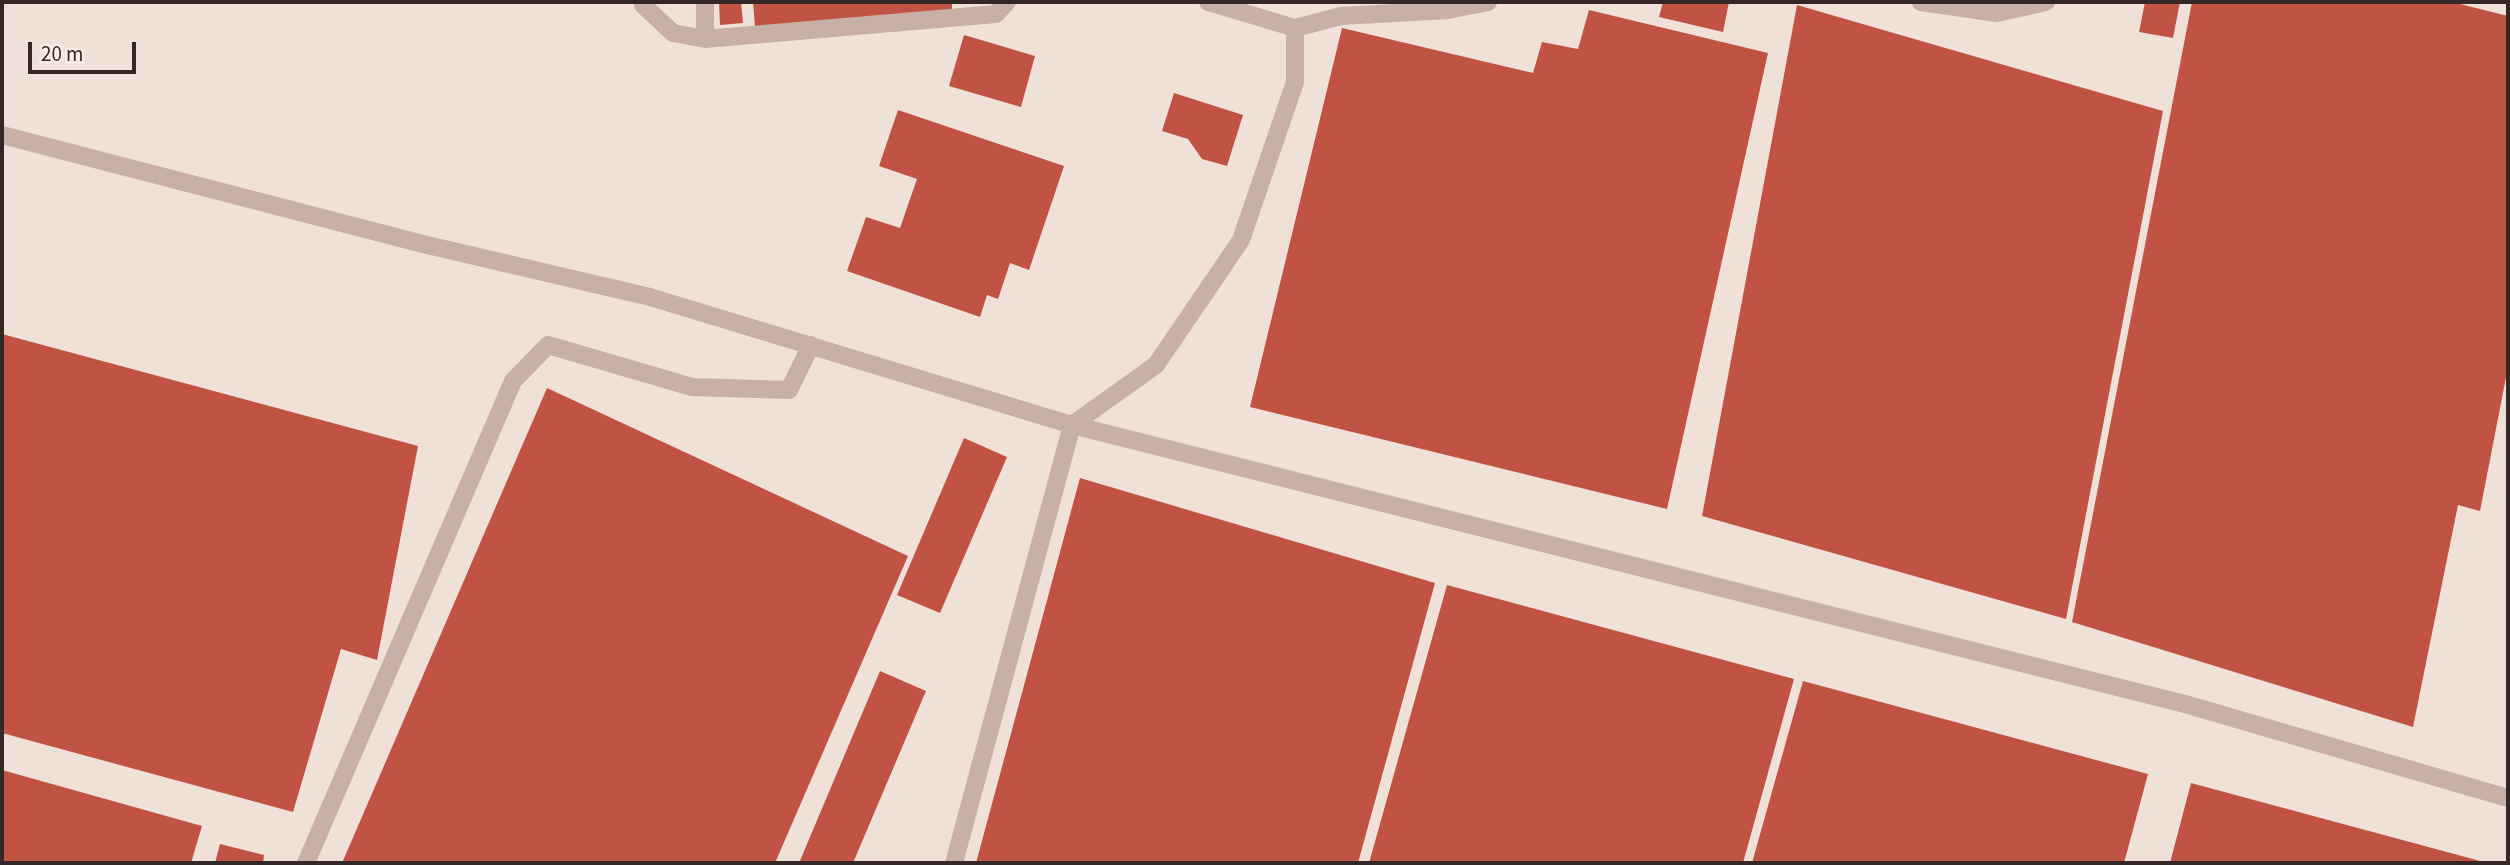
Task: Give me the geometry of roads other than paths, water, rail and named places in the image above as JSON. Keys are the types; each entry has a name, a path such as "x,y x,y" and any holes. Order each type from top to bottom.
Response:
{"lane":[{"path":"643,2 673,33 705,39 996,14 1007,2"},
{"path":"705,2 705,39"},
{"path":"1208,2 1295,27 1340,16 1448,10 1488,2"},
{"path":"1921,2 1997,13 2046,2"},
{"path":"954,863 1072,425 1156,365 1241,240 1295,82 1295,27"},
{"path":"2,135 423,244 650,297 1072,425 2185,704 2508,797"},
{"path":"306,863 513,382 548,345 692,387 789,390 811,345"}]}
